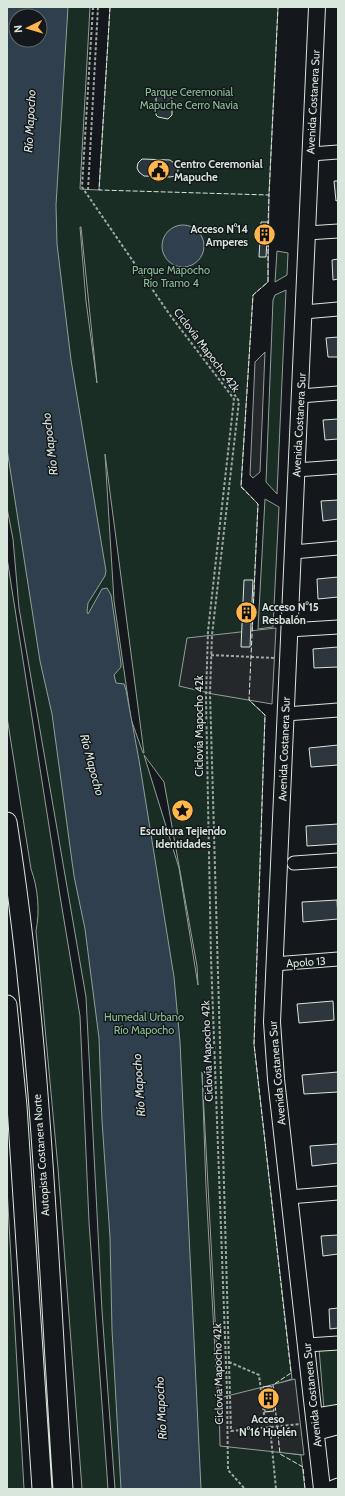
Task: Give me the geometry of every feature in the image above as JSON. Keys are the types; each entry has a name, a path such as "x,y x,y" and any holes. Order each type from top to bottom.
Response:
{"highway":[{"name":"Autopista Costanera Norte","path":"7,822 19,907 33,1041 63,1489"},
{"name":"Autopista Costanera Norte","path":"7,1005 17,1106 42,1489"}],"main road":[{"name":"Avenida Costanera Sur","path":"317,7 274,964 274,1049 289,1197 307,1345 310,1425 322,1489"},
{"path":"310,1425 338,1413"},
{"path":"310,1425 338,1426"}],"street":[{"path":"311,154 338,152"},
{"path":"307,233 338,231"},
{"path":"304,312 338,309"},
{"path":"300,396 338,393"},
{"path":"296,470 338,467"},
{"path":"293,552 338,548"},
{"path":"289,630 338,627"},
{"path":"286,714 338,710"},
{"path":"294,863 338,860"},
{"name":"Apolo 13","path":"274,964 338,959"},
{"path":"289,1197 338,1193"},
{"path":"307,1345 338,1343"},
{"path":"328,1489 338,1486"}],"path":[{"name":"Ciclovía Mapocho 42k","path":"92,7 82,187 170,315 234,399 208,631 206,697 211,958 227,1392 228,1470 245,1489"},
{"path":"88,190 98,7"},
{"path":"176,312 239,401 212,655 210,693 231,1431 310,1425"},
{"path":"208,655 274,658"},
{"path":"229,1362 259,1375 264,1414 270,1427 276,1489"}],"green space":[{"path":"7,7 90,7 80,189 99,190 110,7 278,7 269,195 268,282 253,295 241,486 258,504 249,700 265,715 254,1044 292,1379 273,1385 280,1452 301,1455 305,1489 115,1489 102,1311 86,997 19,608 13,539 7,508","holes":["81,227 97,383 86,301","105,454 144,753 131,719 114,601","144,755 164,782 197,966 198,985 179,868","202,1072 219,1395 219,1424 206,1187"]},
{"path":"277,251 288,253 287,275 275,282"},
{"path":"286,290 277,494 266,482 273,300 275,295"},
{"path":"265,499 279,507 273,627 258,629"},
{"path":"7,558 80,1016 89,1222 108,1489 82,1489 58,1168 36,931 38,900 31,869 7,717"},
{"path":"7,1188 24,1489 7,1489"},
{"path":"338,1347 338,1407 324,1409 319,1349"}],"shaded area":[{"path":"265,352 260,472 253,478 250,475 255,362"},
{"path":"276,628 272,704 213,694 179,686 187,638"},
{"path":"295,1379 304,1455 220,1446 219,1398"}],"water":[{"name":"Humedal Urbano Río Mapocho","path":"7,7 68,7 56,205 57,244 71,360 106,571 105,576 88,603 87,612 88,614 102,589 107,588 111,595 121,663 121,667 114,675 116,683 124,684 126,690 139,760 174,977 180,1042 201,1489 121,1489 112,1330 110,1237 102,1121 99,1038 85,929 74,876 52,714 40,661 7,449"},
{"path":"179,225 187,225 198,231 204,242 204,250 198,261 187,267 179,267 168,261 162,250 162,242 168,231"}],"building":[{"path":"165,93 169,94 172,99 172,115 168,119 158,117 156,115 156,98"},
{"name":"Centro Ceremonial Mapuche","path":"142,159 170,160 178,166 178,171 175,176 170,177 144,176 137,168 138,163"},
{"path":"334,181 338,181 338,200 336,201"},
{"name":"Acceso N°14 Amperes","path":"261,222 268,222 266,257 259,257"},
{"path":"338,259 338,279 333,280 332,260"},
{"path":"338,337 338,357 328,357 326,338"},
{"path":"338,419 338,439 325,440 323,420"},
{"path":"338,500 338,519 323,521 321,501"},
{"path":"338,577 338,597 318,599 317,579"},
{"name":"Acceso N°15 Resbalón","path":"244,580 253,580 250,647 241,647"},
{"path":"338,647 338,667 314,668 313,649"},
{"path":"338,745 338,765 311,767 309,748"},
{"path":"338,824 338,844 307,846 306,826"},
{"path":"337,900 338,919 303,922 302,902"},
{"path":"333,1001 334,1020 299,1023 297,1004"},
{"path":"338,1072 338,1092 304,1094 302,1075"},
{"path":"338,1144 338,1163 312,1166 310,1146"},
{"path":"338,1235 338,1254 323,1256 321,1236"},
{"path":"338,1308 338,1328 330,1329 329,1309"},
{"name":"Acceso N°16 Huelén","path":"271,1386 274,1411 265,1412 263,1387"}],"fence":[{"path":"110,7 99,190 269,195 278,7"},
{"path":"268,225 269,195"},
{"path":"268,235 268,282 253,295 241,487 258,504 249,700 265,715 254,1044 291,1373 273,1385 280,1454 303,1467 305,1489"}],"place":[{"name":"Centro Ceremonial Mapuche","path":"158,170"},
{"name":"Acceso N°14 Amperes","path":"264,235"},
{"name":"Acceso N°15 Resbalón","path":"247,613"},
{"name":"Escultura Tejiendo Identidades","path":"183,811"},
{"name":"Acceso N°16 Huelén","path":"268,1399"}],"park label":[{"name":"Parque Ceremonial Mapuche Cerro Navia","path":"189,98"},
{"name":"Parque Mapocho Río Tramo 4","path":"171,276"}],"water label":[{"name":"Río Mapocho","path":"30,121"},
{"name":"Río Mapocho","path":"50,444"},
{"name":"Río Mapocho","path":"92,765"},
{"name":"Río Mapocho","path":"139,1085"},
{"name":"Río Mapocho","path":"161,1408"}]}
